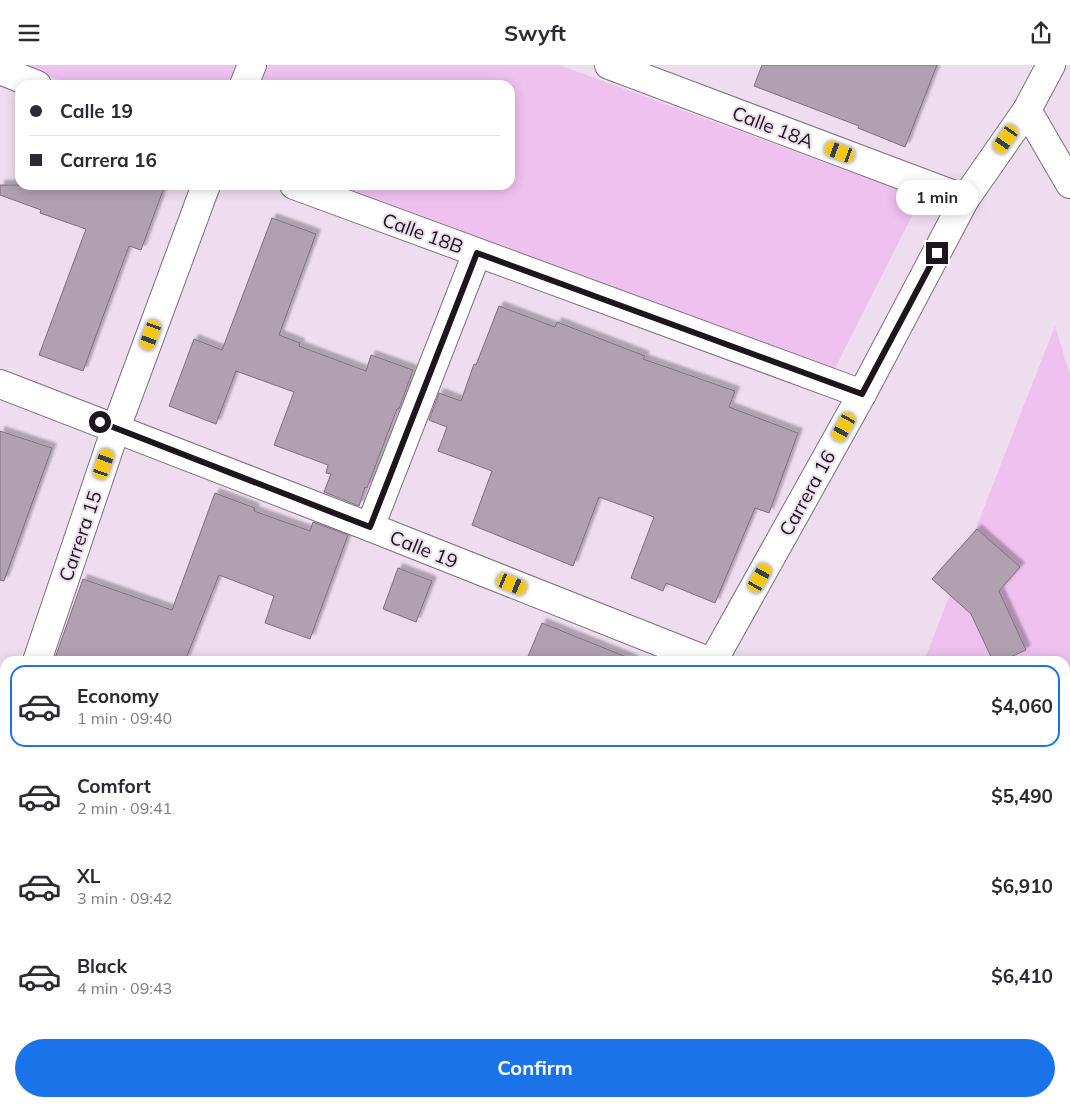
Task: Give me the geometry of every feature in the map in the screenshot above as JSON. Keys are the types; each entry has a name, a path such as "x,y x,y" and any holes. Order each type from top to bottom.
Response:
{"street":[{"path":"246,80 252,65"},
{"name":"Calle 18A","path":"609,65 965,199"},
{"name":"Carrera 16","path":"716,656 862,394 965,199 1028,109 1050,65"},
{"path":"0,70 25,80"},
{"path":"1028,109 1070,184"},
{"name":"Carrera 15","path":"39,656 116,428 204,190"},
{"name":"Calle 18B","path":"307,190 862,394"},
{"path":"370,527 477,253"},
{"name":"Calle 19","path":"0,384 370,527 695,656"}],"shaded area":[{"path":"20,65 238,65 232,80 58,80"},
{"path":"265,65 559,65 921,198 833,372 344,190 515,190 515,80 260,80"},
{"path":"1055,326 1070,375 1070,656 926,656"}],"building":[{"path":"762,65 937,65 905,147 858,128 859,126 754,86"},
{"path":"0,185 15,185 15,190 163,190 141,250 129,246 83,371 39,355 86,229 40,213 41,210 0,195"},
{"path":"272,218 316,234 279,335 300,343 299,346 366,371 371,355 413,370 359,506 324,492 331,474 326,473 328,465 274,445 294,392 236,371 216,424 169,406 194,339 222,350"},
{"path":"499,306 555,327 557,322 645,356 643,359 735,391 729,407 798,433 769,513 755,508 715,603 666,583 663,591 631,578 654,517 599,497 573,566 472,525 492,471 438,451 447,427 429,420 439,393 461,401 474,364 476,365"},
{"path":"0,431 52,448 4,581 0,580"},
{"path":"215,493 255,508 254,511 310,531 313,522 348,535 310,639 265,623 274,596 219,575 187,656 56,656 83,579 172,610"},
{"path":"977,529 1020,567 999,591 1026,650 1013,656 991,656 971,614 932,579"},
{"path":"398,568 432,581 416,622 383,609"},
{"path":"542,623 624,656 528,656"}],"route":[{"path":"100,422 370,527 477,253 862,394 937,253"}]}
